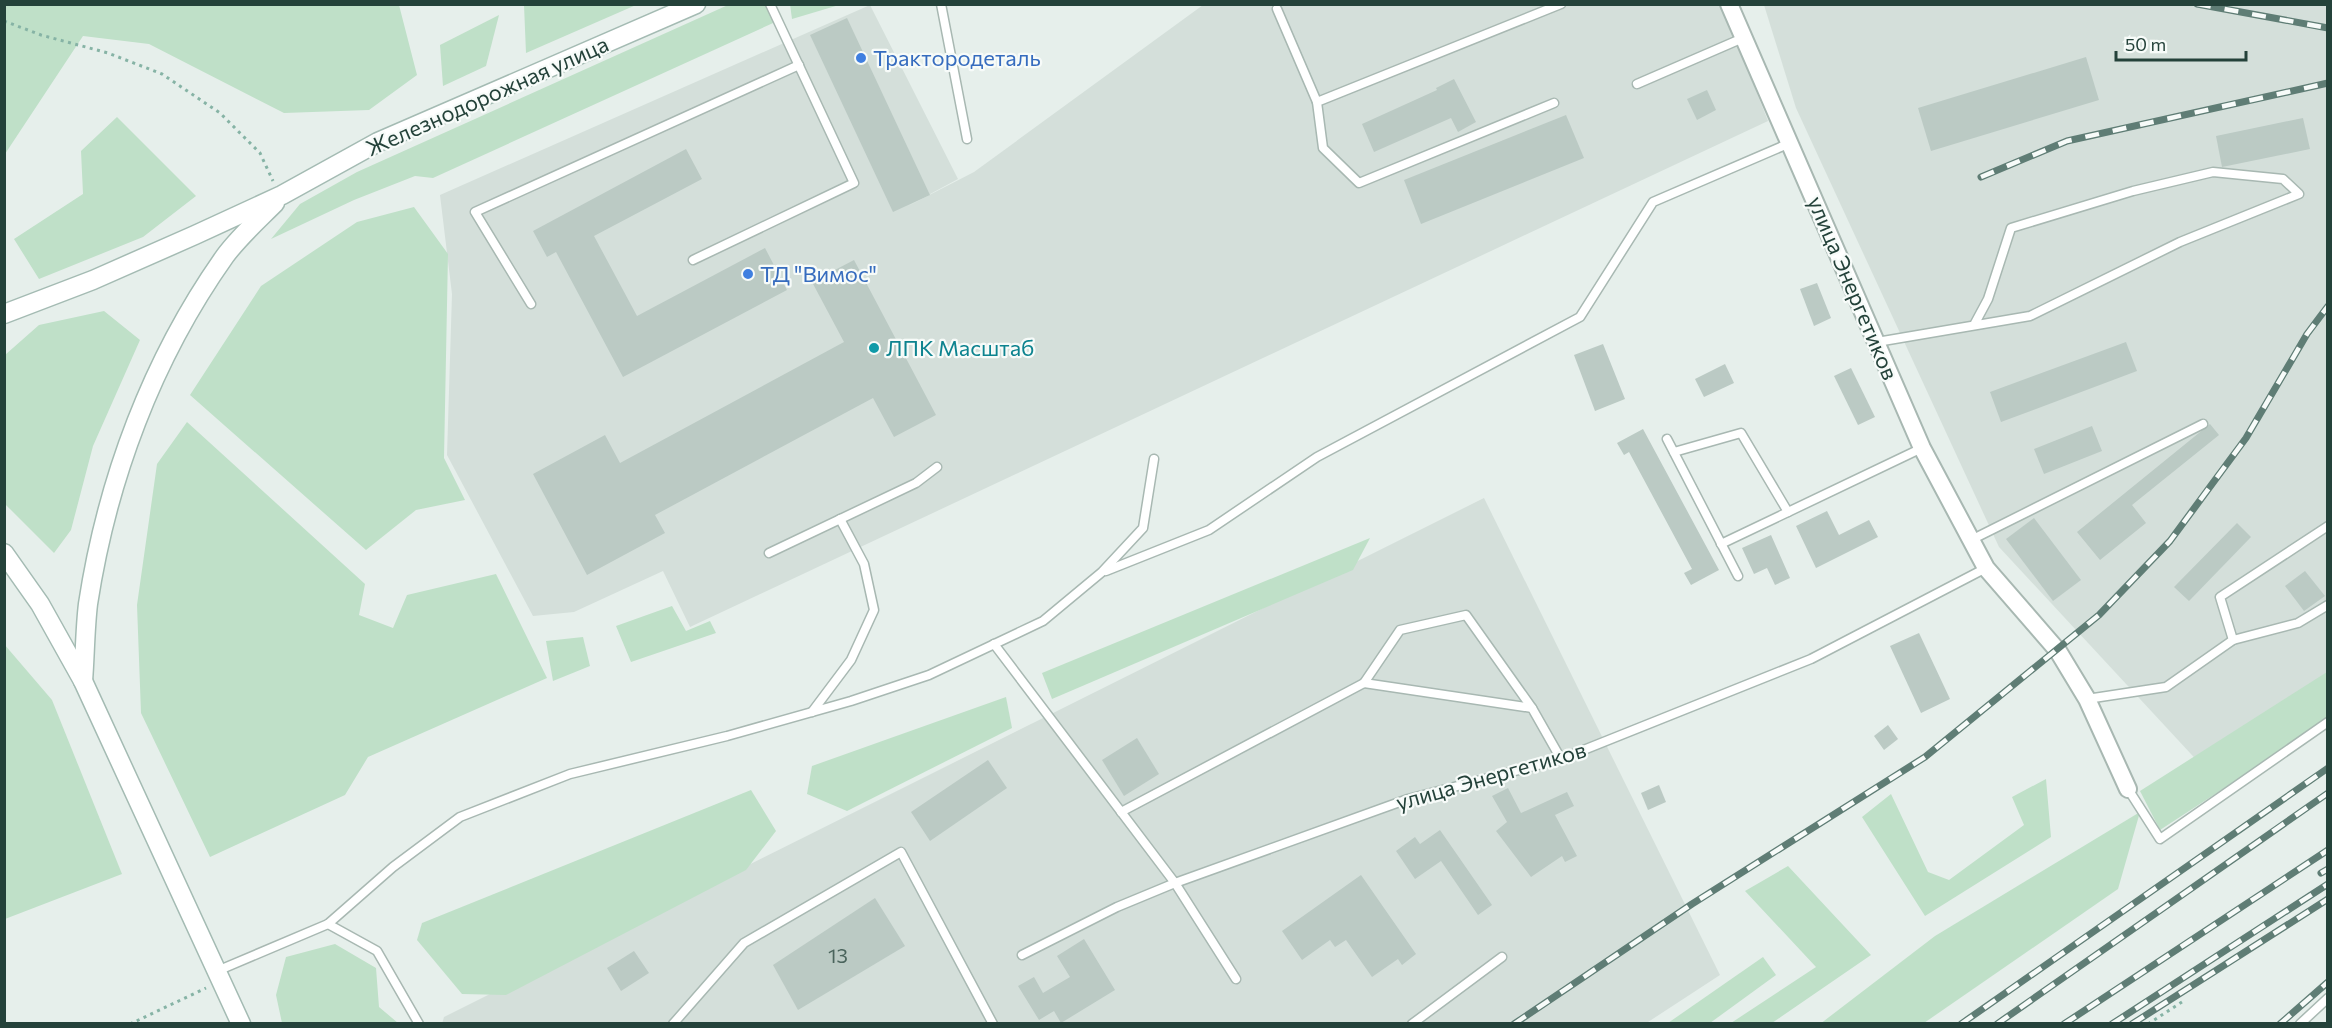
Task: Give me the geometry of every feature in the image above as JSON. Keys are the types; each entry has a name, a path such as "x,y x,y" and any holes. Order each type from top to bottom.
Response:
{"street":[{"name":"Железнодорожная улица","path":"282,195 378,141 696,4"},
{"name":"улица Энергетиков","path":"1729,4 1922,448 1986,568 2058,651 2087,699 2128,789"},
{"path":"4,314 93,280 282,195"},
{"path":"83,681 88,606 96,558 114,485 138,414 179,327 220,264 282,195"},
{"path":"4,553 40,604 83,681 241,1023"}],"lane":[{"path":"693,260 854,183 770,4"},
{"path":"941,4 967,139"},
{"path":"1317,102 1561,4"},
{"path":"1277,9 1317,102 1323,148 1359,183 1554,103"},
{"path":"1637,84 1743,38"},
{"path":"531,304 475,212 799,65"},
{"path":"1102,572 1209,530 1317,457 1580,316 1653,202 1790,143"},
{"path":"1877,342 2030,316 2180,242 2299,194 2283,179 2213,172 2133,191 2011,228 1988,298 1974,325"},
{"path":"1971,540 2203,424"},
{"path":"1674,452 1742,433 1788,512"},
{"path":"1667,439 1738,576"},
{"path":"1721,544 1922,448"},
{"path":"219,976 328,924 393,867 460,817 570,774 728,736 929,675 1043,621 1102,572 1143,528 1154,459"},
{"path":"769,553 916,483 937,467"},
{"path":"812,712 850,660 874,610 864,564 840,519"},
{"path":"2234,640 2220,597 2328,526"},
{"name":"улица Энергетиков","path":"1022,956 1117,907 1175,883 1408,799 1561,759 1811,659 1986,568"},
{"path":"2087,699 2166,687 2234,640 2298,623 2328,605"},
{"path":"1121,812 1364,683 1400,630 1466,615 1532,708 1561,759"},
{"path":"994,644 1175,883 1236,979"},
{"path":"1364,683 1532,708"},
{"path":"2128,789 2160,839 2328,722"},
{"path":"674,1023 744,943 901,852 993,1023"},
{"path":"328,924 377,951 419,1023"},
{"path":"1412,1023 1502,957"},
{"path":"2300,1023 2328,998"}],"path":[{"path":"4,21 41,35 108,53 162,74 220,113 260,153 282,195"},
{"path":"130,1023 219,976"},
{"path":"2148,1023 2185,1000"}],"shaded area":[{"path":"870,5 958,179 906,207 974,172 1203,5 1722,5 1768,121 690,627 663,571 574,612 533,616 447,455 452,294 440,195"},
{"path":"1764,5 2327,5 2327,704 2216,781 1999,547 1796,108"},
{"path":"1484,498 1720,975 1645,1024 442,1024 444,1017"}],"green space":[{"path":"5,4 399,5 417,75 369,110 284,113 149,44 83,36 5,154"},
{"path":"524,4 636,5 526,53"},
{"path":"790,4 839,4 839,5 792,19"},
{"path":"728,5 774,5 782,19 433,178 415,176 354,200 271,239 300,204 357,172"},
{"path":"499,15 486,66 443,86 440,45"},
{"path":"117,117 196,196 143,237 39,279 14,239 83,194 81,151"},
{"path":"414,207 448,254 444,458 465,500 416,510 366,550 190,395 261,286 357,222"},
{"path":"104,311 140,340 93,446 71,530 54,553 5,504 5,355 39,325"},
{"path":"187,422 365,584 359,615 393,628 407,595 496,574 547,678 368,757 345,795 210,857 141,713 137,605 157,464"},
{"path":"1370,538 1353,570 1052,699 1042,673"},
{"path":"672,606 686,631 710,621 716,633 631,662 616,626"},
{"path":"583,637 590,666 553,681 546,641"},
{"path":"4,644 52,700 122,874 5,919"},
{"path":"2327,672 2327,721 2160,830 2140,791"},
{"path":"1006,697 1012,728 847,811 807,794 812,766"},
{"path":"2046,779 2051,837 1925,916 1862,817 1891,794 1928,872 1949,880 2024,825 2012,797"},
{"path":"751,790 776,831 746,870 506,995 462,994 417,940 422,923"},
{"path":"2140,812 2118,889 1924,1023 1820,1024 1935,936"},
{"path":"1788,866 1871,955 1772,1023 1731,1023 1816,967 1745,891"},
{"path":"335,944 376,968 379,1007 398,1023 282,1023 276,995 286,957"},
{"path":"1763,957 1776,975 1710,1023 1668,1023"}],"building":[{"path":"847,18 930,195 893,212 810,35"},
{"path":"2086,57 2099,100 1931,151 1918,108"},
{"path":"1454,79 1476,122 1458,132 1451,118 1374,152 1362,124 1437,90 1436,88"},
{"path":"1707,90 1716,110 1697,120 1687,99"},
{"path":"1566,115 1584,158 1421,224 1404,180"},
{"path":"2303,118 2310,149 2222,167 2216,136"},
{"name":"ТД \"Вимос\"","path":"686,149 702,179 594,236 637,316 765,248 787,290 623,377 556,252 547,257 533,231"},
{"path":"854,260 936,415 894,437 873,398 655,515 665,533 587,575 533,474 605,435 620,463 844,342 812,282"},
{"path":"1817,283 1831,318 1814,326 1800,289"},
{"path":"2126,342 2137,371 2001,422 1990,392"},
{"path":"1603,344 1625,399 1595,411 1574,355"},
{"path":"1725,364 1734,383 1704,397 1695,379"},
{"path":"1851,368 1875,417 1858,425 1834,376"},
{"path":"2210,424 2219,435 2132,505 2146,523 2100,560 2077,532"},
{"path":"2092,426 2102,451 2044,474 2034,449"},
{"path":"1643,429 1719,570 1691,585 1684,573 1692,569 1629,452 1624,455 1617,443"},
{"path":"1827,511 1839,535 1869,520 1878,537 1816,568 1796,526"},
{"path":"2034,518 2081,580 2053,601 2006,539"},
{"path":"2237,523 2251,537 2189,601 2174,587"},
{"path":"1771,535 1790,578 1775,585 1767,568 1754,574 1742,548"},
{"path":"2305,571 2325,596 2304,611 2285,586"},
{"path":"1919,633 1950,699 1921,713 1890,646"},
{"path":"1888,725 1898,739 1884,750 1874,736"},
{"path":"1137,738 1159,774 1124,796 1102,760"},
{"path":"988,760 1007,788 930,841 911,812"},
{"path":"1659,785 1666,802 1648,810 1641,793"},
{"path":"1508,788 1521,813 1567,792 1574,806 1555,815 1577,856 1565,862 1562,856 1531,877 1496,831 1507,822 1492,796"},
{"path":"1440,830 1492,905 1478,915 1441,861 1415,879 1396,851 1415,837 1420,844"},
{"path":"1361,875 1416,954 1402,965 1398,959 1372,977 1346,940 1335,947 1330,940 1302,960 1282,931"},
{"path":"875,898 905,946 798,1010 773,965"},
{"path":"1084,939 1115,990 1061,1023 1054,1011 1039,1020 1018,986 1034,977 1043,993 1070,977 1057,956"},
{"path":"634,951 649,973 621,991 607,968"}],"railway":[{"path":"2197,4 2328,28"},
{"path":"1981,177 2067,141 2328,83"},
{"path":"1514,1024 1692,904 1925,757 2099,615 2170,541 2246,438 2307,334 2328,306"},
{"path":"1961,1024 2328,768"},
{"path":"1997,1024 2328,793"},
{"path":"2064,1024 2328,850"},
{"path":"2321,873 2328,869"},
{"path":"2112,1024 2328,884"},
{"path":"2132,1024 2328,899"},
{"path":"2280,1024 2328,982"}],"place":[{"name":"Трактородеталь","path":"861,58"},
{"name":"ТД \"Вимос\"","path":"748,274"},
{"name":"ЛПК Масштаб","path":"874,348"}]}
